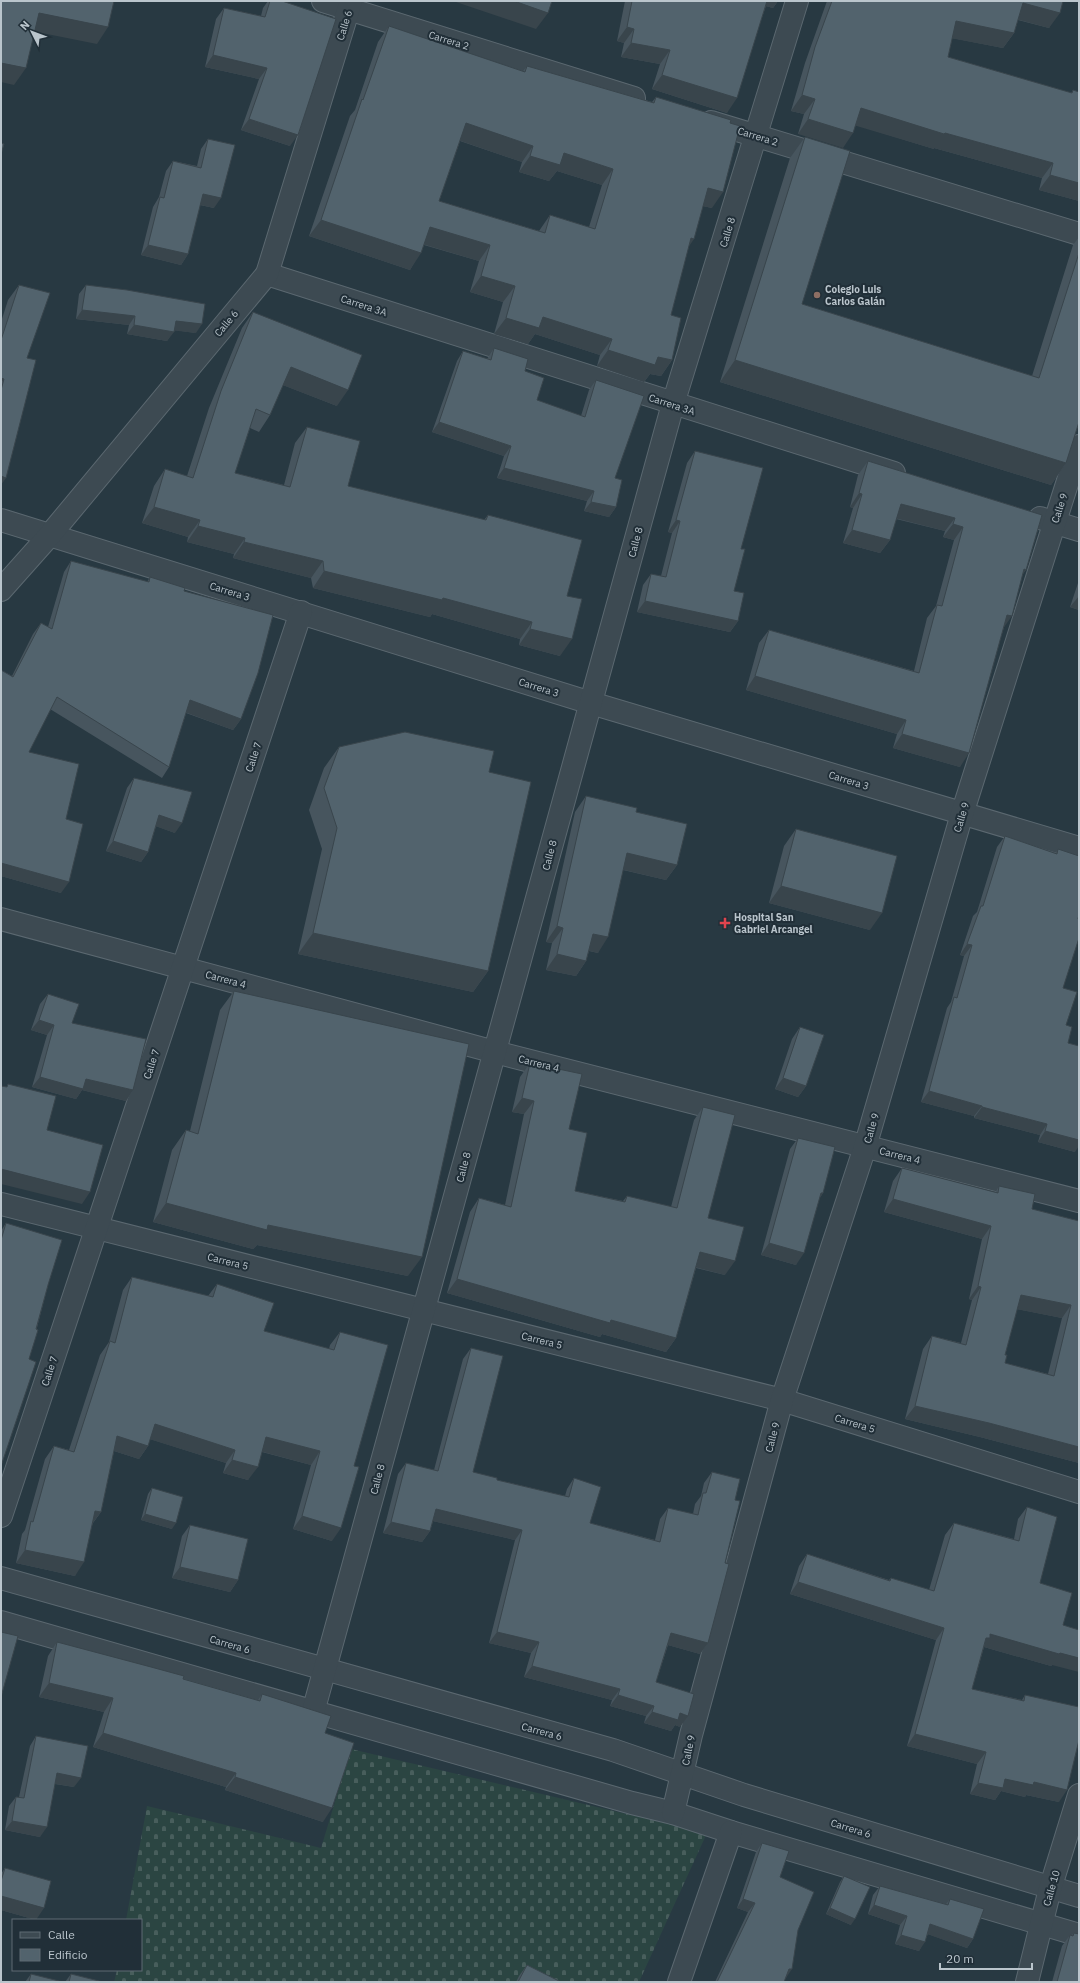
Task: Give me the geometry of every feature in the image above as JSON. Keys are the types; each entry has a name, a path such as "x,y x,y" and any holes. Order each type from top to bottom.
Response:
{"street":[{"name":"Carrera 2","path":"323,1 350,5 651,103"},
{"name":"Calle 8","path":"314,1712 324,1670 673,404 797,1"},
{"name":"Calle 6","path":"1,590 49,536 267,274 350,5"},
{"name":"Carrera 2","path":"688,115 1079,234"},
{"name":"Carrera 3A","path":"267,274 673,404 917,480"},
{"name":"Calle 9","path":"673,1813 691,1735 782,1400 866,1147 962,814 1079,446"},
{"path":"1024,513 1079,530"},
{"name":"Carrera 3","path":"1,520 591,703 1079,848"},
{"name":"Calle 7","path":"1,1516 301,612"},
{"name":"Carrera 4","path":"1,919 495,1052 1079,1201"},
{"name":"Carrera 5","path":"1,1204 782,1400 1079,1492"},
{"name":"Carrera 6","path":"1,1578 613,1750 752,1798 1050,1889 1079,1896"},
{"path":"1,1622 632,1803 673,1813 731,1832 1079,1935"},
{"name":"Calle 10","path":"1027,1982 1050,1889 1079,1794"},
{"path":"679,1982 731,1832"}],"green space":[{"path":"351,1749 707,1833 639,1982 114,1982 117,1971 142,1971 142,1919 126,1919 147,1806 321,1848"}],"building":[{"path":"1,1 114,1 108,27 39,13 26,68 1,63"},
{"path":"270,1 282,1 336,19 298,135 249,119 267,68 213,55 224,8 265,17"},
{"path":"514,1 552,1 548,13"},
{"path":"632,1 767,1 737,98 662,75 670,50 631,43 634,29 627,27"},
{"path":"832,1 1063,1 1060,13 1023,3 1014,33 956,21 948,57 1072,93 1073,90 1079,92 1079,183 1050,175 1053,163 945,133 944,134 861,108 853,133 808,119 815,99 802,95 815,47"},
{"path":"389,26 525,72 527,66 654,103 656,97 731,120 730,123 740,126 723,192 708,188 694,239 691,238 671,315 681,318 672,360 658,357 655,365 608,350 612,339 543,317 539,328 506,318 515,286 481,276 490,245 430,227 421,253 321,220 362,99 363,100","holes":["466,123 533,146 530,156 560,165 564,153 613,169 595,229 550,215 545,233 439,201"]},
{"path":"805,137 850,151 802,304 1039,378 1079,253 1079,422 1066,463 735,360"},
{"path":"208,139 235,145 221,198 203,194 188,254 148,245 160,197 164,198 173,161 201,168"},
{"path":"1,143 4,144 1,154"},
{"path":"19,285 50,293 27,358 36,360 6,478 1,476 1,390 4,379 1,378 1,340"},
{"path":"86,285 127,290 205,304 202,324 176,321 174,332 134,325 135,316 82,310"},
{"path":"253,312 362,355 348,390 291,367 270,415 256,409 235,473 290,487 307,427 360,441 348,486 486,520 488,515 582,540 567,596 582,599 572,639 530,629 532,622 443,598 442,600 324,571 323,561 244,542 245,538 198,526 200,520 154,507 165,469 193,478 221,391"},
{"path":"494,348 528,359 525,371 544,378 537,400 585,417 596,380 644,396 615,478 622,480 616,507 591,502 594,491 504,468 511,446 439,422 463,351 491,360"},
{"path":"695,451 763,468 741,549 745,549 734,591 744,593 738,621 645,601 651,574 666,577 680,521 676,520"},
{"path":"868,461 1042,515 1026,570 1024,569 1012,616 1007,615 969,753 902,734 906,720 755,676 769,630 919,673 937,605 942,606 963,527 953,524 955,518 901,504 890,540 852,530 862,494 859,493"},
{"path":"71,561 149,582 150,577 185,588 184,591 273,615 258,673 241,719 190,700 169,767 57,697 29,752 79,764 66,819 83,824 69,882 1,863 1,670 13,677 41,623 52,629"},
{"path":"405,732 494,751 489,772 531,782 488,971 313,933 337,828 324,788 339,747"},
{"path":"134,778 192,792 182,823 159,815 148,852 113,841"},
{"path":"586,796 637,808 636,812 687,824 677,865 627,853 608,937 593,934 586,961 557,954 563,928 557,926"},
{"path":"796,829 897,856 882,913 781,886"},
{"path":"1005,836 1057,854 1058,849 1079,856 1079,938 1063,988 1077,992 1066,1025 1072,1027 1068,1043 1079,1046 1079,1140 1045,1131 1047,1124 929,1091 954,997 957,998 972,945 967,944 981,906 983,906"},
{"path":"234,991 469,1044 422,1257 268,1225 267,1230 166,1203 186,1130 198,1134"},
{"path":"48,994 79,1004 72,1023 146,1039 133,1090 86,1079 83,1089 40,1077 54,1025 39,1020"},
{"path":"800,1027 824,1035 806,1086 783,1078"},
{"path":"530,1063 582,1074 569,1129 587,1133 575,1191 625,1202 627,1196 677,1208 703,1107 735,1115 708,1218 744,1227 735,1261 700,1252 676,1338 611,1320 610,1323 457,1279 479,1198 511,1207 534,1101 522,1098"},
{"path":"8,1084 56,1096 47,1130 103,1145 90,1192 1,1169 1,1086 7,1087"},
{"path":"798,1138 835,1147 823,1193 821,1193 804,1253 769,1243"},
{"path":"902,1168 998,1193 999,1186 1035,1194 1032,1209 1079,1221 1079,1447 989,1423 915,1406 932,1336 966,1345 981,1287 978,1286 991,1226 893,1199","holes":["1021,1295 1071,1305 1054,1376 1005,1363 1007,1355 1005,1355"]},
{"path":"6,1223 62,1240 48,1285 36,1329 38,1330 29,1359 36,1362 1,1466 1,1240"},
{"path":"132,1277 213,1297 217,1284 274,1303 264,1331 334,1350 340,1332 388,1345 354,1466 359,1467 341,1528 302,1516 320,1451 266,1437 258,1467 232,1460 235,1450 155,1424 148,1446 117,1436 101,1512 95,1511 84,1562 25,1550 31,1521 33,1522 54,1446 74,1452 110,1341 115,1343"},
{"path":"471,1348 503,1356 473,1472 497,1478 497,1480 569,1497 574,1478 601,1487 590,1523 660,1542 668,1508 698,1515 703,1493 706,1493 712,1472 740,1479 735,1500 740,1501 725,1563 729,1564 708,1643 671,1633 656,1682 694,1694 688,1716 680,1713 678,1720 652,1712 654,1706 618,1695 620,1689 532,1666 539,1642 497,1632 522,1530 436,1509 430,1531 391,1522 406,1463 438,1471"},
{"path":"152,1488 183,1497 176,1523 145,1514"},
{"path":"1027,1507 1057,1517 1040,1583 1072,1593 1063,1625 1079,1630 1079,1658 1059,1654 990,1634 990,1638 986,1638 972,1689 1024,1701 1025,1695 1079,1707 1079,1740 1067,1790 1034,1782 1033,1785 1005,1779 1003,1788 978,1783 986,1752 915,1734 944,1628 798,1582 807,1554 890,1581 891,1578 934,1591 954,1523 1019,1541"},
{"path":"190,1525 248,1539 238,1580 180,1567"},
{"path":"1,1632 18,1636 1,1697"},
{"path":"57,1642 184,1676 183,1679 260,1701 262,1694 331,1716 325,1733 354,1743 332,1808 235,1777 236,1773 103,1733 113,1698 49,1683"},
{"path":"36,1736 88,1746 81,1778 57,1773 47,1827 12,1821 16,1797 24,1798"},
{"path":"762,1843 789,1851 780,1877 814,1892 798,1930 792,1969 789,1969 784,1982 717,1982 755,1903 743,1899"},
{"path":"5,1868 51,1881 44,1908 1,1896 1,1881"},
{"path":"844,1876 870,1887 855,1919 830,1908"},
{"path":"880,1886 948,1905 950,1899 984,1909 973,1939 930,1924 925,1942 901,1935 907,1916 874,1905"},
{"path":"1074,1933 1079,1934 1079,1982 1057,1982 1070,1935 1073,1936"},
{"path":"527,1965 561,1982 518,1982"},
{"path":"31,1974 63,1982 29,1982"},
{"path":"71,1974 103,1982 69,1982"}],"place":[{"name":"Colegio Luis Carlos Galán","path":"817,295"},
{"name":"Hospital San Gabriel Arcangel","path":"725,923"}]}
